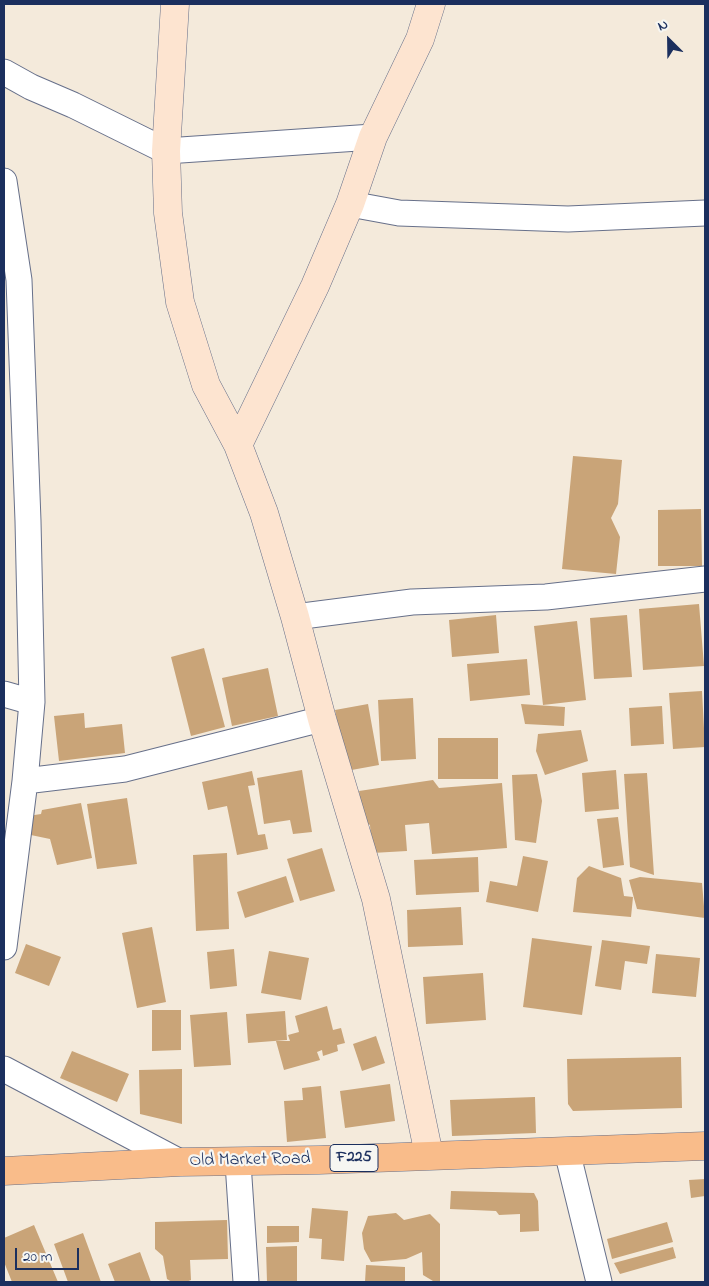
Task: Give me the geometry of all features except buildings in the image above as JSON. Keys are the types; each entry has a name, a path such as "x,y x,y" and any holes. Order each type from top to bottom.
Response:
{"main road":[{"name":"Old Market Road","path":"4,1171 180,1162 238,1162 705,1146"}],"street":[{"path":"175,4 166,151 168,213 180,302 206,385 238,445 264,512 295,617 322,718 376,899 429,1155"},
{"path":"238,445 314,286 350,204 373,137 420,38 431,4"},
{"path":"4,72 166,151 373,137"},
{"path":"4,181 19,280 28,521 32,702 25,781 4,947"},
{"path":"350,204 399,213 568,219 705,213"},
{"path":"295,617 412,602 546,597 705,579"},
{"path":"4,694 32,702"},
{"path":"25,781 125,769 322,718"},
{"path":"4,1069 180,1162"},
{"path":"567,1151 599,1282"},
{"path":"238,1162 246,1282"}]}
